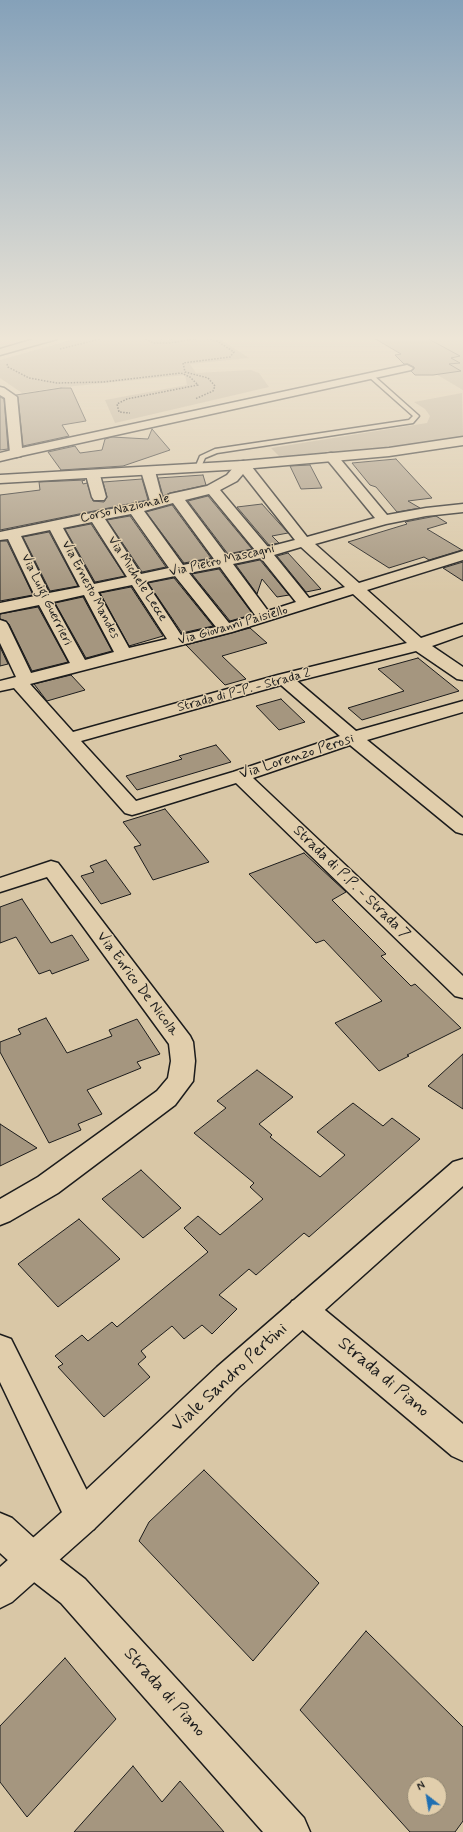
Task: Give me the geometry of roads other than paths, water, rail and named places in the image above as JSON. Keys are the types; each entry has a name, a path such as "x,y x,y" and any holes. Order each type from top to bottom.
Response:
{"street":[{"path":"9,422 16,453"},
{"path":"0,457 157,422"},
{"path":"4,439 16,453"},
{"path":"0,479 93,475 243,465 389,452 463,441"},
{"path":"331,457 384,520"},
{"path":"243,465 304,542 419,645 463,675"},
{"name":"Corso Nazionale","path":"7,535 96,517 212,489 232,478 243,465"},
{"path":"148,471 157,502"},
{"path":"93,475 99,497"},
{"path":"212,489 307,605"},
{"path":"176,498 222,562 265,617"},
{"path":"135,508 179,571 226,629"},
{"name":"Via Pietro Mascagni","path":"3,608 138,581 264,553 384,520 463,508"},
{"path":"443,510 463,519"},
{"name":"Via Michele Lecce","path":"96,517 177,642"},
{"name":"Via Ernesto Mandes","path":"54,525 125,656"},
{"name":"Via Luigi Guerrieri","path":"7,535 44,599 80,667"},
{"name":"Via Giovanni Paisiello","path":"10,681 80,667 226,629 307,605 463,555"},
{"path":"0,625 10,681 69,739"},
{"name":"Strada di P-P. - Strada 2","path":"69,739 284,679 419,645 463,629"},
{"path":"284,679 353,738 463,828"},
{"name":"Via Lorenzo Perosi","path":"69,739 132,809 240,776 353,738 463,706"},
{"name":"Strada di P.P. - Strada 7","path":"240,776 463,990"},
{"name":"Via Enrico De Nicola","path":"0,885 51,868 180,1042 183,1061 180,1081 166,1098 48,1185 0,1213"},
{"name":"Viale Sandro Pertini","path":"0,1590 82,1517 228,1377 463,1170"},
{"name":"Strada di Piano","path":"303,1311 463,1445"},
{"path":"0,1349 82,1517"},
{"name":"Strada di Piano","path":"0,1530 33,1560 73,1590 290,1832"}],"lane":[{"path":"198,468 202,457 215,451 368,430 408,422"}]}
